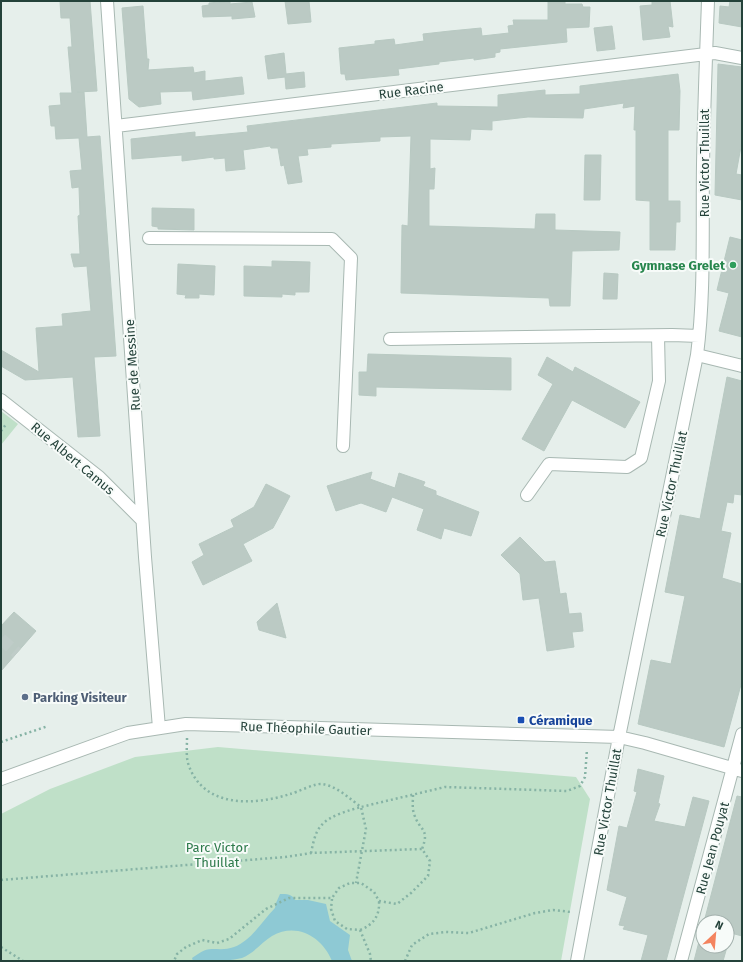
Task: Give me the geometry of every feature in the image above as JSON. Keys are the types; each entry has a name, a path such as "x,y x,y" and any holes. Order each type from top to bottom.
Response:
{"street":[{"name":"Rue de Messine","path":"106,1 116,126 142,520 159,728"},
{"name":"Rue Victor Thuillat","path":"577,961 619,737 697,355 704,237 703,166 708,1"},
{"name":"Rue Racine","path":"116,126 715,53 742,58"},
{"path":"149,238 332,239 351,258 343,446"},
{"path":"390,339 672,335 699,336"},
{"path":"527,495 549,464 627,467 641,458 659,381 658,336"},
{"path":"697,355 742,366"},
{"name":"Rue Albert Camus","path":"1,400 99,477 142,520"},
{"name":"Rue Théophile Gautier","path":"1,779 128,733 186,724 619,737 645,743 737,770"},
{"name":"Rue Jean Pouyat","path":"681,961 737,770 742,734"}],"path":[{"path":"186,724 188,762 196,780 213,795 231,801 258,801 288,795 320,784 335,788 361,807 366,829 356,883"},
{"path":"1,742 48,726"},
{"path":"311,853 321,825 340,813 361,807 445,787 567,791 580,786 585,777 588,736"},
{"path":"413,795 413,812 418,824 425,832 426,839 422,849"},
{"path":"1,880 285,857 311,853 422,849"},
{"path":"379,901 397,904 411,893 428,876 430,861 422,849"},
{"path":"350,883 356,883 361,883 374,892 379,901 376,919 368,927 360,930 347,929 335,921 331,909 332,898 339,888 350,883"},
{"path":"174,961 176,954 186,947 202,940 217,943 229,939 266,909 289,898 332,898"},
{"path":"405,961 412,945 429,934 446,932 469,933 535,913 553,910 586,914"},
{"path":"360,930 370,954 371,961"},
{"path":"1,947 23,961"}],"green space":[{"path":"1,411 18,424 1,445"},
{"name":"Parc Victor Thuillat","path":"218,747 576,777 590,799 561,961 1,961 1,814 50,789 135,757"}],"water":[{"path":"280,894 289,895 295,900 308,900 326,904 330,921 350,935 348,950 352,961 332,961 328,952 315,939 308,934 299,931 291,931 281,932 272,936 242,958 224,961 193,961 192,958 209,949 231,948 246,940 275,908"}],"building":[{"path":"60,1 90,1 97,91 77,92 84,92 87,137 100,136 116,356 94,357 100,436 78,437 73,377 25,380 1,366 1,350 39,372 36,328 63,326 62,314 91,311 87,266 74,267 71,254 80,254 78,216 80,215 79,187 72,188 70,171 82,170 79,138 56,139 55,126 51,126 49,106 61,105 60,93 72,93 68,47 72,47 70,18 61,18"},
{"path":"230,1 230,4 252,2 255,17 232,19 232,16 203,17 202,6 209,5 209,3"},
{"path":"285,1 309,1 311,22 288,24"},
{"path":"548,1 565,1 565,4 582,4 583,7 590,7 589,27 566,28 567,42 500,49 500,52 495,53 495,57 439,62 439,64 398,69 399,75 346,80 345,74 341,74 339,48 375,44 375,41 394,39 395,45 424,41 423,34 481,28 482,36 509,33 508,26 514,25 513,20 548,20"},
{"path":"652,1 670,1 673,27 668,26 670,37 643,40 640,6 652,5"},
{"path":"730,1 742,1 742,27 719,23 720,6 729,7"},
{"path":"143,6 147,59 149,59 148,70 193,67 194,73 205,71 205,81 242,77 244,94 193,100 192,91 160,92 161,104 139,107 129,99 122,8"},
{"path":"612,26 615,49 597,51 594,28"},
{"path":"284,53 286,74 304,72 305,87 286,89 285,77 268,79 265,56"},
{"path":"718,64 742,67 742,141 736,174 742,175 742,200 715,195"},
{"path":"678,74 680,91 679,130 668,130 668,201 680,201 680,222 676,222 675,250 650,250 650,201 636,200 636,130 634,130 635,106 623,108 624,103 584,109 583,118 528,117 492,121 492,130 471,129 470,140 430,139 430,169 435,168 434,189 429,189 429,226 535,229 536,214 555,214 555,230 620,232 619,250 572,251 570,306 550,306 549,298 401,293 402,225 408,226 411,136 380,137 380,141 331,144 331,147 307,149 308,155 298,156 302,182 288,184 284,165 281,166 278,148 271,148 270,146 243,150 245,169 226,171 225,158 214,159 214,157 182,161 182,155 132,159 131,139 195,132 195,137 248,132 247,126 437,103 437,106 498,107 498,95 545,90 545,95 580,94 580,86"},
{"path":"585,155 601,155 600,200 584,200"},
{"path":"152,208 194,209 194,230 158,229 158,227 152,226"},
{"name":"Gymnase Grelet","path":"730,237 742,240 742,337 719,331 729,293 717,290"},
{"path":"272,261 310,262 309,292 295,292 295,295 282,294 282,297 244,296 244,266 272,267"},
{"path":"178,264 215,266 214,295 199,294 199,298 185,298 186,295 177,294"},
{"path":"604,273 618,274 617,299 603,299"},
{"path":"368,354 511,358 511,390 376,387 376,396 359,395 359,372 367,372"},
{"path":"547,357 573,372 575,367 640,402 625,428 572,400 544,451 522,439 553,384 538,375"},
{"path":"727,377 742,381 742,495 734,494 733,503 727,502 721,531 731,533 722,578 742,584 742,681 724,747 638,724 651,660 671,664 685,596 665,592 680,515 700,519"},
{"path":"372,472 370,479 395,488 399,473 425,482 423,486 436,491 436,495 479,512 471,536 444,528 441,539 417,530 424,509 392,497 386,512 361,503 336,511 327,486"},
{"path":"266,484 290,496 273,528 243,544 252,561 203,585 192,562 204,555 199,544 234,527 231,520 254,507"},
{"path":"520,537 545,562 555,561 560,594 566,593 569,614 581,613 583,631 572,632 574,647 547,651 539,598 523,600 520,574 501,555"},
{"path":"277,603 286,638 259,630 257,622"},
{"path":"14,612 36,631 1,671 1,626"},
{"path":"638,769 664,776 658,803 660,804 654,821 685,827 693,797 709,801 666,961 641,961 648,935 623,929 625,926 619,925 627,897 607,890 619,826 627,828 637,792 634,791"},
{"path":"737,796 742,797 742,936 735,934 735,914 706,914"},
{"path":"696,954 725,954 723,961 694,961"}],"tunnel":[{"path":"1,639 17,653"}],"place":[{"name":"Gymnase Grelet","path":"733,265"},
{"name":"Parking Visiteur","path":"25,697"},
{"name":"Céramique","path":"521,720"}]}
